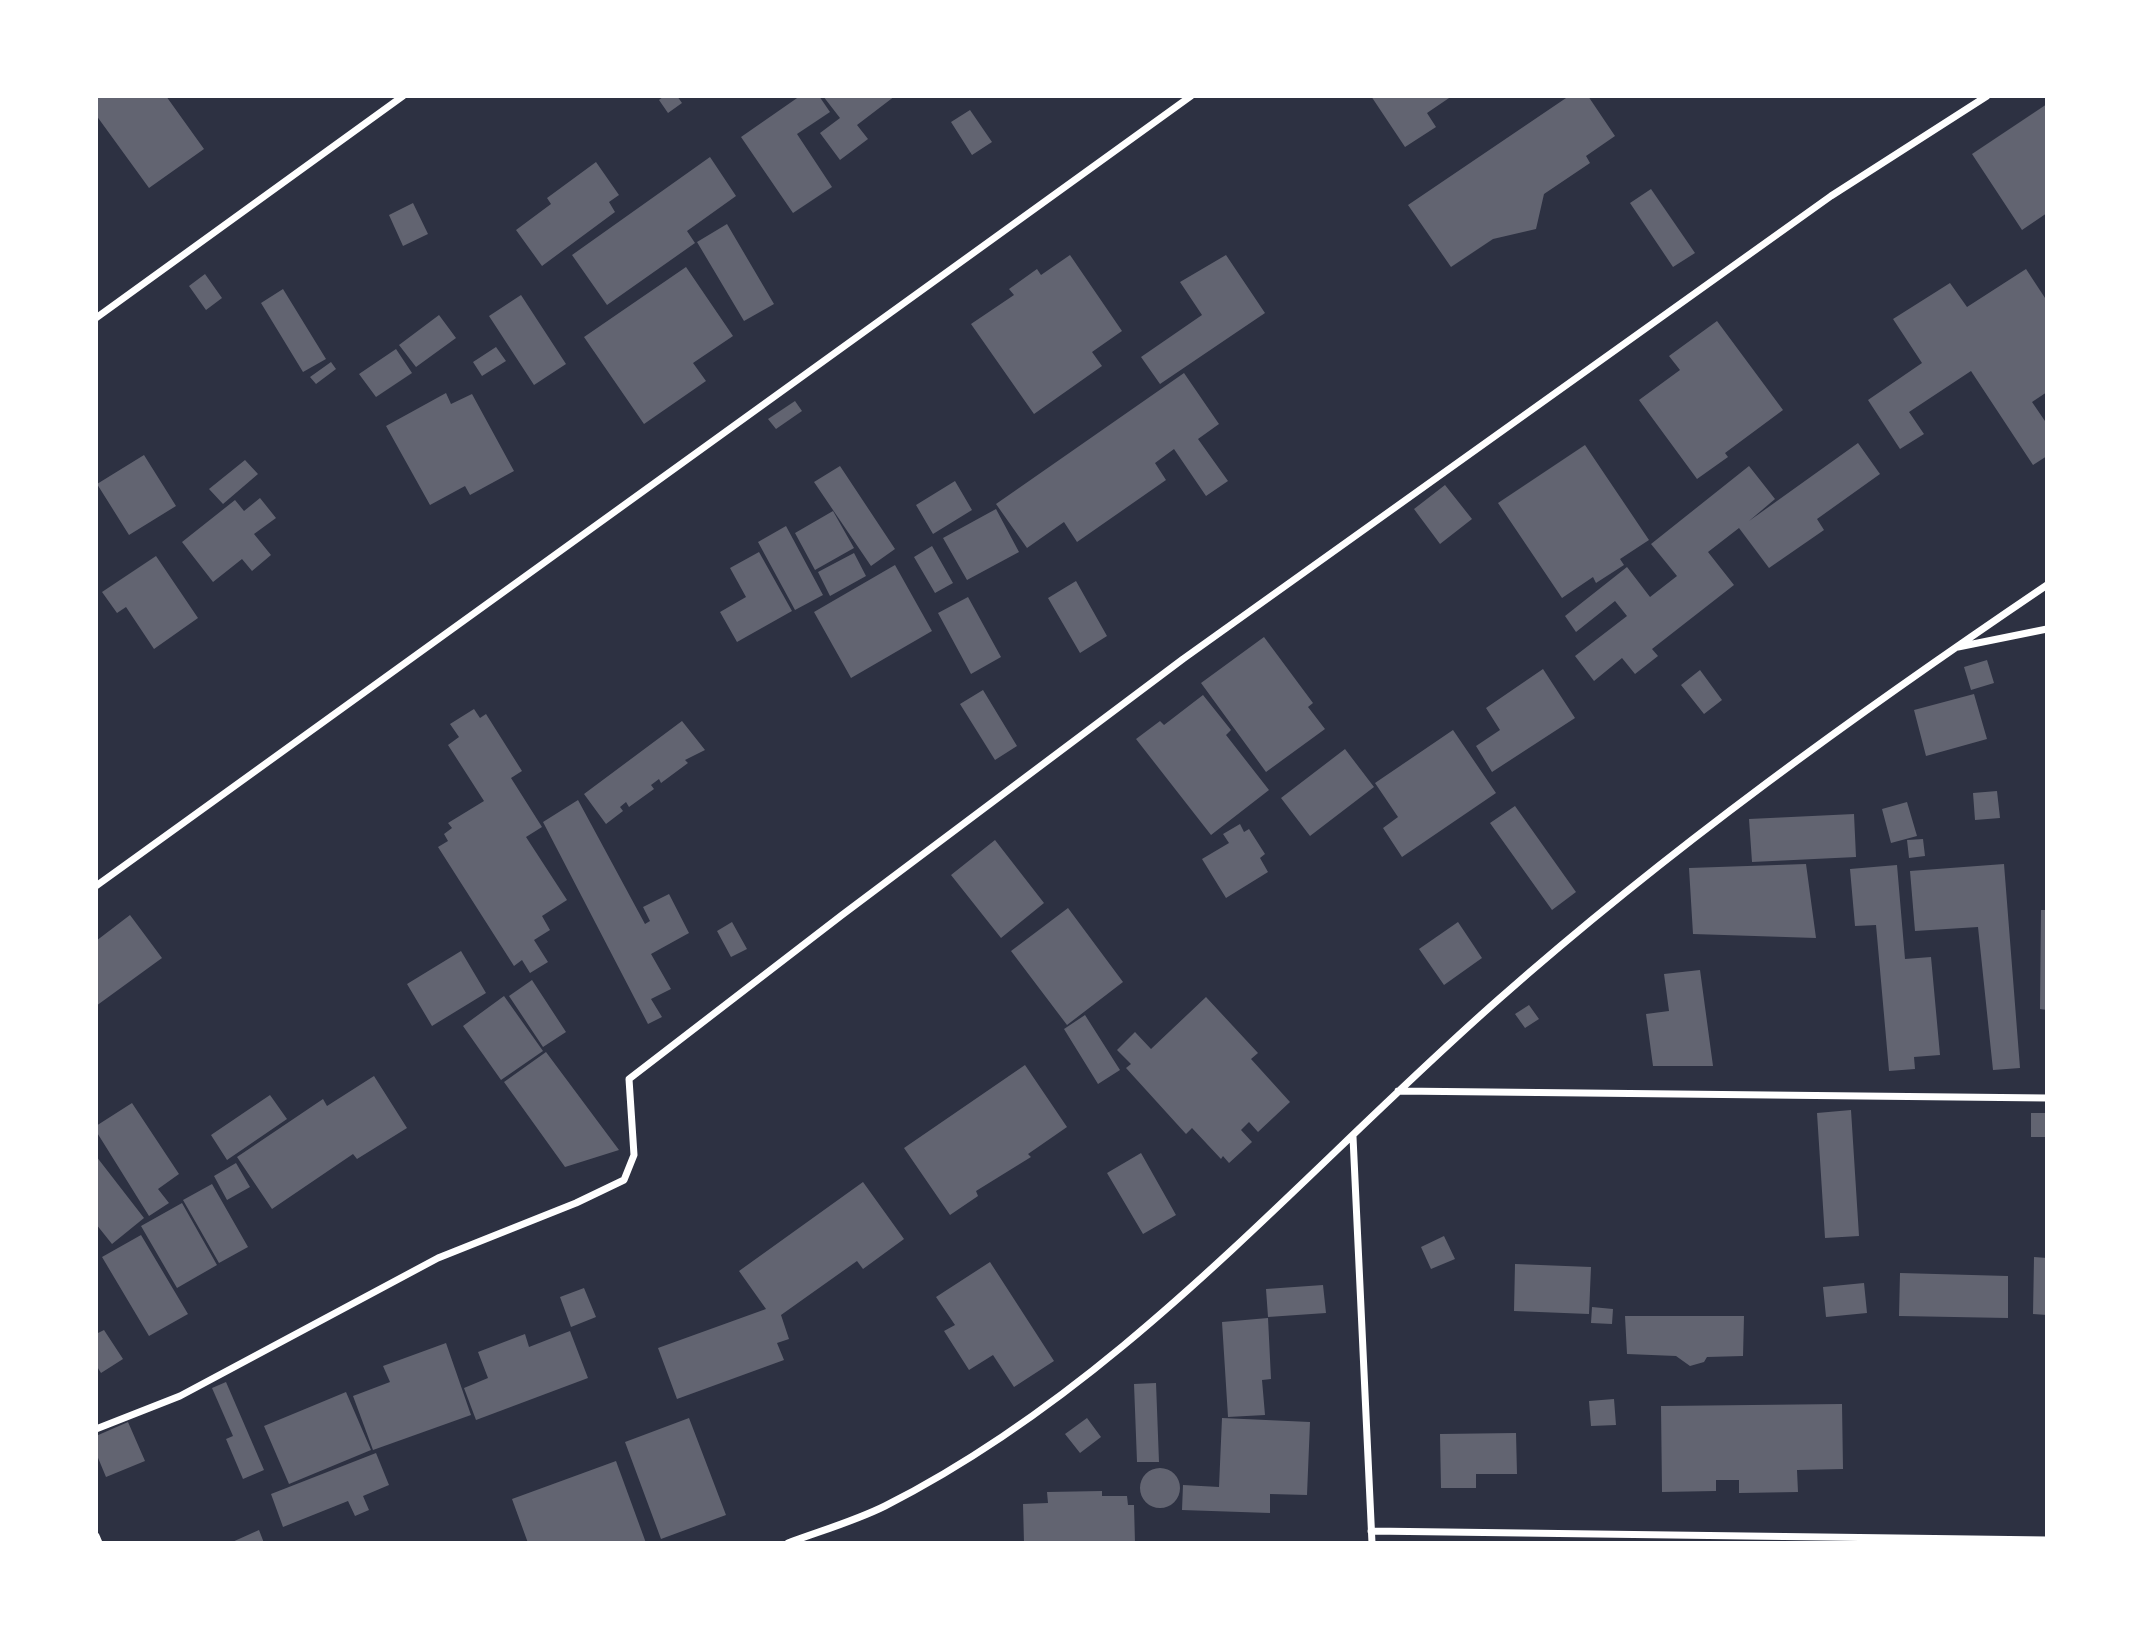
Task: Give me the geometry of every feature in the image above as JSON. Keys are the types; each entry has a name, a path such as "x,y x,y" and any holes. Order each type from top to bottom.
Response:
{"street":[{"path":"96,318 403,96"},
{"path":"96,886 1191,96"},
{"path":"96,1429 180,1396 438,1258 576,1203 624,1180 634,1155 629,1079 1183,659 1831,196 1987,96"},
{"path":"788,1543 881,1508 975,1456 1093,1369 1191,1286 1500,998 1658,866 1953,648 2047,584"},
{"path":"1953,648 2047,629"},
{"path":"1398,1091 2047,1098"},
{"path":"1353,1137 1372,1543"},
{"path":"1371,1531 2047,1540"},
{"path":"96,1536 99,1543"}],"building":[{"path":"96,96 166,96 204,149 149,188 96,115"},
{"path":"664,96 677,96 682,103 668,113 659,100"},
{"path":"800,96 819,96 830,112 797,134 832,187 793,213 741,137"},
{"path":"823,96 895,96 857,125 868,139 840,160 820,133 840,118"},
{"path":"1371,96 1452,96 1427,113 1436,127 1405,147"},
{"path":"1569,96 1588,96 1615,136 1586,156 1590,163 1544,194 1536,229 1493,239 1451,267 1408,205"},
{"path":"2047,104 2047,213 2022,230 1972,154"},
{"path":"970,110 992,142 972,155 951,122"},
{"path":"710,157 736,196 687,231 695,243 607,305 572,255"},
{"path":"596,162 619,195 609,202 615,212 542,266 516,230 551,204 547,198"},
{"path":"1651,189 1695,253 1673,267 1630,203"},
{"path":"413,203 428,234 403,246 389,215"},
{"path":"727,224 774,304 744,321 697,242"},
{"path":"1070,255 1122,331 1092,352 1102,366 1034,414 971,324 1014,295 1009,289 1037,269 1041,275"},
{"path":"1226,255 1265,313 1160,384 1141,357 1202,315 1180,282"},
{"path":"686,267 733,336 693,363 706,381 644,424 584,337"},
{"path":"2026,269 2047,301 2047,392 2032,402 2047,424 2047,456 2033,465 1971,371 1909,412 1924,434 1900,449 1868,400 1922,363 1893,319 1950,283 1967,307"},
{"path":"205,274 222,298 206,310 189,286"},
{"path":"283,289 326,359 303,372 261,303"},
{"path":"521,295 566,364 534,385 489,316"},
{"path":"439,315 456,338 416,367 399,345"},
{"path":"1717,321 1783,410 1725,453 1728,457 1697,479 1639,400 1680,370 1669,356"},
{"path":"496,347 506,361 482,376 473,362"},
{"path":"396,349 412,373 376,397 359,374"},
{"path":"331,362 336,369 316,384 310,377"},
{"path":"1184,373 1219,424 1198,439 1228,481 1206,496 1174,449 1155,463 1166,480 1077,542 1064,522 1027,548 996,504"},
{"path":"446,393 451,404 472,394 514,471 470,495 465,486 430,505 386,426"},
{"path":"795,401 802,411 776,429 768,419"},
{"path":"1858,443 1880,474 1817,519 1824,530 1769,568 1739,528 1708,552 1734,585 1652,649 1658,656 1635,674 1622,658 1594,681 1575,656 1627,616 1615,601 1576,632 1565,616 1627,567 1650,597 1677,576 1651,544 1749,466 1775,499 1749,521"},
{"path":"1585,445 1649,540 1620,559 1624,565 1596,583 1593,577 1562,598 1498,503"},
{"path":"144,455 176,506 129,535 97,484"},
{"path":"245,460 258,474 223,504 209,489"},
{"path":"840,466 895,549 871,566 814,482"},
{"path":"955,481 972,510 933,534 916,505"},
{"path":"1445,485 1472,519 1440,544 1414,509"},
{"path":"260,498 276,518 254,534 271,555 252,571 242,559 213,582 182,542 235,500 244,511"},
{"path":"996,509 1019,552 967,580 943,538"},
{"path":"833,511 854,548 815,570 795,533"},
{"path":"786,526 823,595 795,610 758,542"},
{"path":"932,546 953,583 935,593 914,557"},
{"path":"759,552 792,611 737,642 720,612 746,597 730,568"},
{"path":"854,553 866,576 830,596 818,572"},
{"path":"156,556 198,618 154,649 126,607 117,613 102,592"},
{"path":"895,565 932,631 851,678 814,612"},
{"path":"1076,581 1107,636 1080,653 1048,598"},
{"path":"968,597 1001,657 971,674 938,613"},
{"path":"1264,637 1313,703 1308,707 1325,729 1266,772 1201,683"},
{"path":"1987,660 1994,683 1971,690 1964,667"},
{"path":"1543,669 1575,718 1492,772 1476,746 1500,730 1486,708"},
{"path":"1700,670 1722,700 1704,714 1681,685"},
{"path":"983,690 1017,746 995,760 960,704"},
{"path":"1974,694 1987,739 1926,756 1914,710"},
{"path":"1203,695 1231,730 1226,735 1269,790 1211,835 1136,739 1160,721 1164,725"},
{"path":"474,709 480,718 486,714 522,771 511,778 542,827 526,837 567,900 542,916 550,930 534,940 548,962 530,973 522,960 514,966 438,847 448,841 444,834 452,828 448,823 484,801 448,745 459,737 450,724"},
{"path":"682,721 705,750 685,760 688,763 661,783 659,779 651,785 654,789 629,807 626,802 620,807 623,811 606,824 584,794"},
{"path":"1453,730 1496,793 1402,857 1383,828 1398,817 1375,783"},
{"path":"1345,749 1374,787 1310,836 1281,798"},
{"path":"1997,791 2000,818 1975,820 1973,793"},
{"path":"578,800 645,924 650,921 643,907 669,894 689,933 651,954 671,989 651,999 662,1017 648,1024 543,822"},
{"path":"1907,802 1917,836 1891,843 1882,809"},
{"path":"1515,806 1576,892 1552,910 1490,823"},
{"path":"1854,814 1856,857 1752,862 1749,819"},
{"path":"1240,824 1244,832 1249,829 1265,854 1260,858 1268,872 1226,898 1202,859 1229,843 1223,834"},
{"path":"1923,839 1925,856 1909,858 1907,840"},
{"path":"995,840 1044,903 1001,938 951,875"},
{"path":"1806,864 1816,938 1693,934 1689,868"},
{"path":"2004,864 2020,1068 1993,1070 1978,927 1915,931 1910,871"},
{"path":"1897,865 1905,959 1931,957 1940,1055 1914,1057 1915,1069 1889,1071 1876,925 1855,926 1850,869"},
{"path":"1068,908 1123,982 1067,1025 1011,951"},
{"path":"2041,910 2047,910 2047,1010 2040,1009"},
{"path":"130,915 162,958 96,1006 96,941"},
{"path":"732,922 747,949 731,957 717,931"},
{"path":"1458,922 1482,958 1444,985 1419,949"},
{"path":"461,951 486,993 432,1026 407,984"},
{"path":"1700,970 1713,1066 1653,1066 1646,1014 1669,1011 1664,974"},
{"path":"532,980 566,1032 543,1047 509,996"},
{"path":"504,996 543,1051 501,1080 463,1026"},
{"path":"1206,997 1258,1053 1251,1059 1290,1102 1258,1132 1249,1122 1241,1130 1252,1142 1229,1163 1223,1156 1221,1159 1192,1128 1186,1134 1126,1068 1131,1064 1117,1050 1135,1032 1151,1049"},
{"path":"1529,1005 1539,1019 1525,1028 1515,1014"},
{"path":"1085,1015 1120,1070 1098,1084 1064,1029"},
{"path":"546,1052 619,1150 565,1167 504,1082"},
{"path":"1025,1065 1067,1127 1028,1154 1031,1157 976,1191 978,1196 950,1215 904,1148"},
{"path":"374,1076 407,1128 357,1159 353,1154 272,1209 237,1157 323,1099 327,1106"},
{"path":"270,1095 287,1119 227,1160 211,1135"},
{"path":"132,1103 179,1174 158,1189 169,1203 149,1216 96,1131 96,1126"},
{"path":"1851,1110 1859,1236 1825,1238 1817,1113"},
{"path":"2031,1113 2047,1113 2047,1137 2031,1137"},
{"path":"1141,1153 1176,1215 1143,1234 1107,1173"},
{"path":"96,1156 144,1218 112,1244 96,1224"},
{"path":"236,1163 250,1187 227,1200 214,1176"},
{"path":"863,1182 904,1239 863,1269 857,1261 781,1315 789,1339 777,1343 784,1360 677,1399 658,1348 766,1309 739,1271"},
{"path":"212,1184 248,1247 219,1263 183,1200"},
{"path":"182,1203 217,1265 177,1288 141,1226"},
{"path":"141,1235 188,1314 149,1336 102,1257"},
{"path":"1444,1236 1455,1259 1431,1269 1421,1247"},
{"path":"2034,1257 2047,1258 2047,1315 2033,1314"},
{"path":"990,1262 1054,1361 1014,1387 993,1355 969,1370 944,1331 955,1325 936,1297"},
{"path":"1515,1264 1591,1267 1589,1314 1514,1311"},
{"path":"1900,1273 2008,1276 2008,1318 1899,1316"},
{"path":"1864,1283 1867,1313 1826,1317 1823,1287"},
{"path":"1323,1285 1326,1313 1268,1317 1266,1289"},
{"path":"584,1288 596,1317 571,1327 560,1297"},
{"path":"1592,1307 1613,1309 1612,1324 1591,1323"},
{"path":"1625,1316 1744,1316 1743,1356 1707,1357 1704,1362 1690,1366 1676,1356 1627,1354"},
{"path":"1268,1318 1271,1379 1262,1380 1265,1415 1228,1417 1222,1322"},
{"path":"104,1330 123,1359 101,1373 96,1365 96,1334"},
{"path":"570,1331 588,1378 476,1420 464,1388 488,1378 478,1352 525,1334 529,1347"},
{"path":"446,1343 471,1415 373,1450 353,1396 390,1382 383,1366"},
{"path":"226,1382 264,1470 243,1479 226,1439 233,1436 212,1388"},
{"path":"1156,1383 1159,1462 1137,1462 1134,1384"},
{"path":"346,1392 371,1450 289,1484 264,1426"},
{"path":"1614,1399 1616,1425 1591,1426 1589,1401"},
{"path":"1842,1404 1843,1469 1797,1470 1798,1492 1739,1493 1739,1480 1716,1480 1716,1491 1662,1492 1661,1406"},
{"path":"689,1418 726,1515 661,1539 625,1442"},
{"path":"1087,1418 1101,1437 1080,1453 1065,1434"},
{"path":"1222,1418 1310,1422 1307,1495 1270,1494 1270,1513 1182,1510 1183,1485 1219,1487"},
{"path":"128,1422 145,1461 106,1477 96,1453 96,1436"},
{"path":"1516,1433 1517,1474 1476,1474 1476,1488 1441,1488 1440,1434"},
{"path":"376,1453 389,1485 363,1496 369,1510 355,1516 348,1501 283,1527 271,1494"},
{"path":"616,1461 646,1543 528,1543 512,1499"},
{"path":"1160,1468 1174,1474 1180,1488 1174,1502 1160,1508 1146,1502 1140,1488 1146,1474"},
{"path":"1102,1491 1102,1496 1127,1496 1128,1505 1134,1505 1135,1543 1024,1543 1023,1504 1048,1503 1047,1492"},
{"path":"259,1530 264,1543 230,1543"}]}
